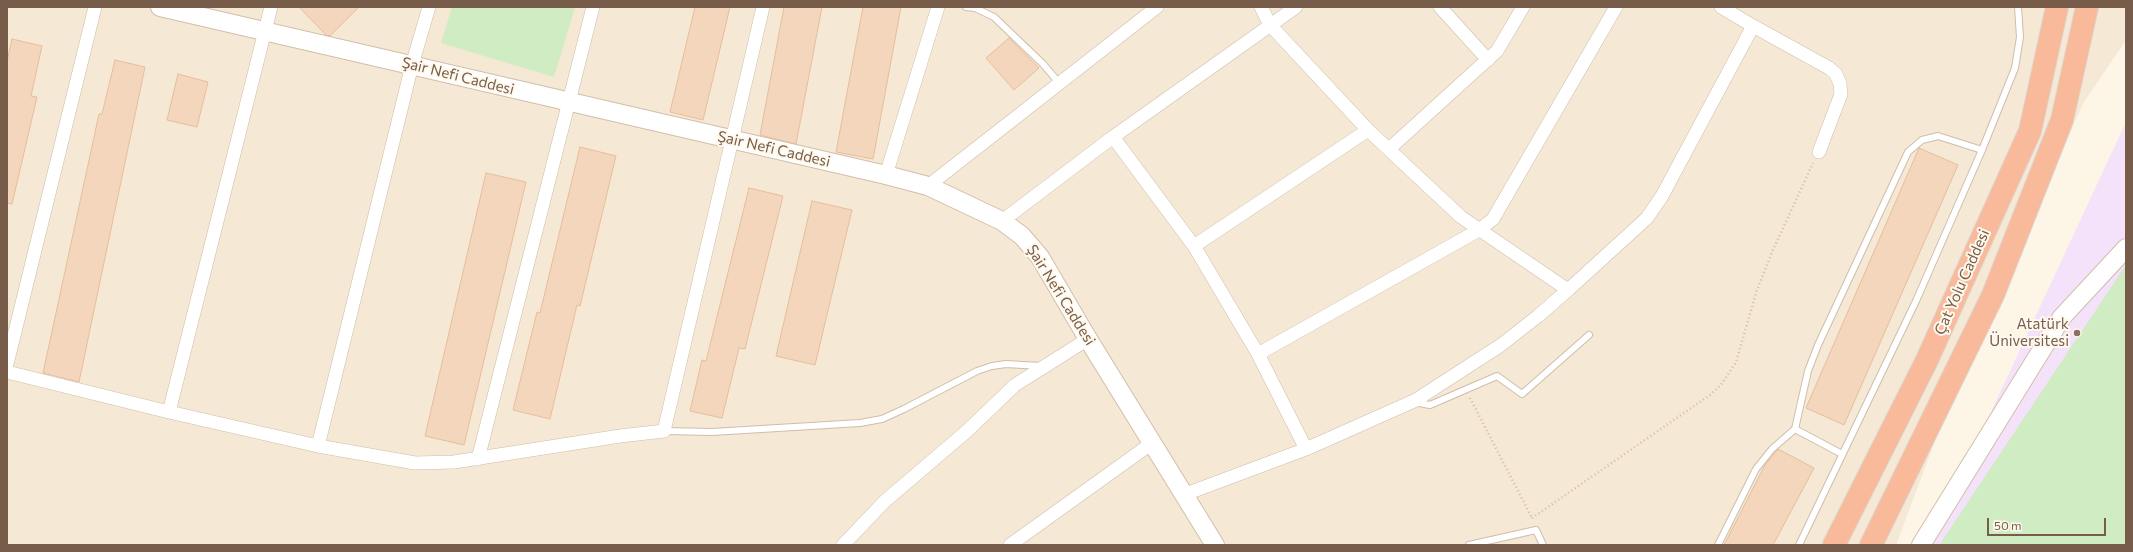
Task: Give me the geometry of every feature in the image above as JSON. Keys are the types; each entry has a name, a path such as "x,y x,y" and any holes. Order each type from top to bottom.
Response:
{"highway":[{"name":"Çat Yolu Caddesi","path":"1834,545 1927,360 2030,130 2058,7"},
{"name":"Çat Yolu Caddesi","path":"1871,545 1993,296 2062,120 2087,7"}],"street":[{"path":"7,364 95,7"},
{"name":"Şair Nefi Caddesi","path":"160,7 886,175 928,186 1002,221 1022,236 1033,247 1183,495 1215,545"},
{"path":"169,412 271,7"},
{"path":"318,446 412,65 429,7"},
{"path":"478,459 570,103 593,7"},
{"path":"7,372 169,412 318,446 415,463 454,462 478,459 620,436 664,431 762,7"},
{"path":"886,175 938,7"},
{"path":"928,186 1157,7"},
{"path":"1261,7 1270,25 1368,130 1461,216 1478,230 1568,290"},
{"path":"1002,221 1113,136 1296,7"},
{"path":"1440,7 1488,60"},
{"path":"1389,149 1488,60 1503,42 1523,7"},
{"path":"1258,354 1487,225 1497,213 1616,7"},
{"path":"1721,7 1829,68 1836,74 1840,84 1841,94 1819,152"},
{"path":"1183,495 1306,449 1416,400 1501,345 1538,316 1656,208 1753,26"},
{"path":"1194,246 1368,130"},
{"path":"1113,136 1194,246 1258,354 1306,449"},
{"path":"1921,545 2062,316 2126,248"},
{"path":"843,545 885,501 967,432 1015,385 1041,366 1088,339"},
{"path":"1010,545 1152,443"}],"lane":[{"path":"966,7 975,8 994,17 1043,64 1060,84"},
{"path":"1799,545 1916,301 1982,150 2014,68 2020,37 2018,7"},
{"path":"1718,545 1756,469 1772,449 1795,430 1805,385 1818,345 1908,152 1922,140 1938,136 1982,150"},
{"path":"1416,400 1419,404 1430,405 1497,376 1522,394 1589,336"},
{"path":"664,431 712,432 860,423 882,419 977,371 992,366 1006,364 1041,366"},
{"path":"1795,430 1842,454"},
{"path":"1469,545 1536,530 1543,545"}],"path":[{"path":"1532,518 1710,395 1721,385 1736,362 1757,290 1772,250 1819,152"},
{"path":"1466,389 1532,518 1536,530"}],"shaded area":[{"path":"7,7 2126,7 2126,40 2084,102 1982,316 1896,545 7,545"},
{"name":"Atatürk Üniversitesi","path":"2126,122 2126,545 1929,545"}],"green space":[{"path":"452,7 575,7 554,77 441,43"},
{"name":"Atatürk Üniversitesi","path":"2126,265 2126,545 1940,545 1942,541"}],"building":[{"path":"299,7 359,7 330,36 326,35"},
{"path":"695,7 730,7 703,120 670,112"},
{"path":"784,7 822,7 796,144 760,135"},
{"path":"863,7 901,7 873,159 836,152"},
{"path":"1009,38 1039,68 1014,90 986,58"},
{"path":"12,39 42,46 31,96 37,97 12,204 7,203 7,61"},
{"path":"115,60 145,67 79,382 43,373 99,114 102,114"},
{"path":"178,74 208,82 197,127 167,120"},
{"path":"580,147 616,156 580,306 577,305 550,419 513,410 537,312 540,313"},
{"path":"1919,148 1958,165 1844,425 1806,408"},
{"path":"486,173 526,182 464,445 425,436"},
{"path":"749,188 783,196 745,349 739,348 722,418 690,411 702,360 706,361"},
{"path":"812,201 852,210 815,365 776,356"},
{"path":"1778,449 1814,468 1773,545 1724,545 1765,465"}],"place":[{"name":"Atatürk Üniversitesi","path":"2077,333"}]}
